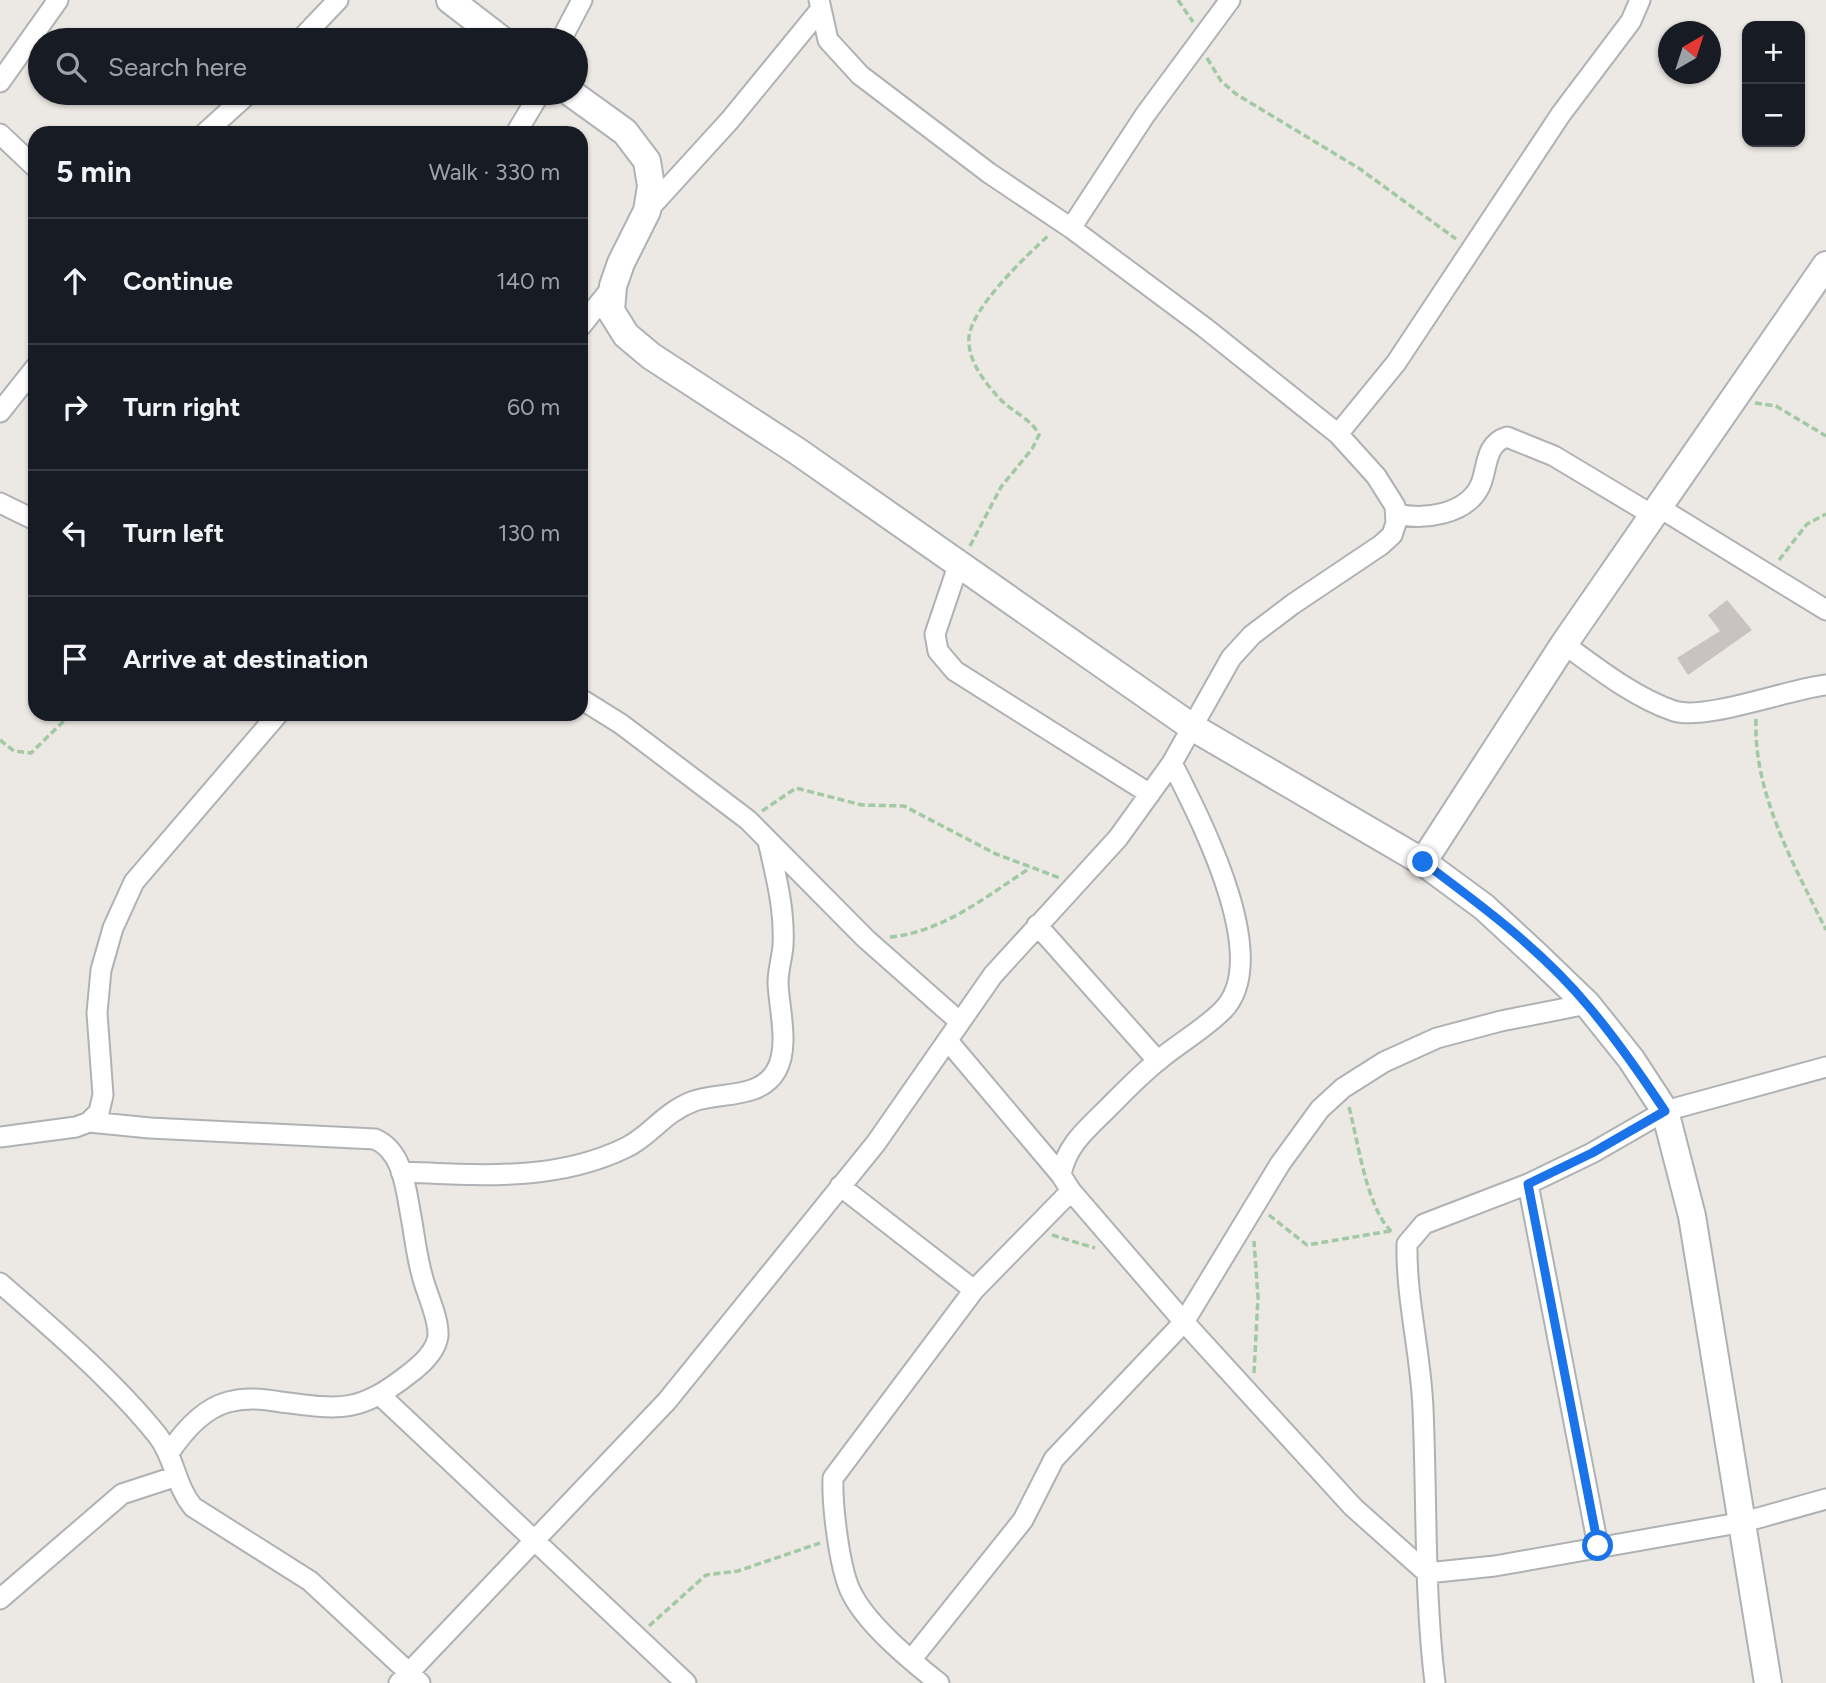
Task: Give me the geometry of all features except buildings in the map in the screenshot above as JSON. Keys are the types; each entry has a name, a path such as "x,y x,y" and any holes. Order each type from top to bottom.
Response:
{"street":[{"path":"38,28 58,0"},
{"path":"311,28 338,0"},
{"path":"450,0 486,28"},
{"path":"567,28 582,0"},
{"path":"1067,225 1230,0"},
{"path":"1338,434 1396,363 1561,114 1631,21 1640,0"},
{"path":"819,5 723,129 647,211 621,263 613,286 611,312 626,335 652,356 797,451 1192,727 1423,862 1484,907 1587,1004 1631,1059 1665,1111 1692,1216 1744,1522 1768,1683"},
{"path":"0,1283 117,1392 159,1437 169,1453 174,1477 182,1494 193,1507 310,1581 409,1680 667,1401 903,1109 993,975 1037,925 1078,885 1118,838 1172,764 1218,677 1245,643 1293,604 1392,535 1397,514 1377,476 1338,434 1204,327 1067,225 978,166 860,75 828,40 819,5"},
{"path":"0,82 28,42"},
{"path":"213,126 236,105"},
{"path":"520,126 533,105"},
{"path":"588,105 625,132 647,160 651,186 647,211"},
{"path":"0,134 28,160"},
{"path":"1423,862 1564,644 1657,512 1737,390 1826,265"},
{"path":"588,317 613,286"},
{"path":"0,412 28,378"},
{"path":"1397,514 1419,518 1434,516 1465,502 1480,486 1489,453 1507,437 1554,456 1767,572 1826,610"},
{"path":"0,503 28,517"},
{"path":"960,563 935,634 938,651 955,671 1150,794"},
{"path":"1564,644 1618,681 1675,711 1701,711 1826,685"},
{"path":"588,703 621,724 748,820 866,939 960,1022"},
{"path":"0,1137 76,1127 89,1122 99,1112 103,1095 97,1013 101,970 113,928 134,882 272,721"},
{"path":"939,1683 911,1660 875,1623 850,1590 838,1536 833,1478 974,1290 1029,1231 1066,1183 1064,1159 1074,1142 1157,1060 1224,1010 1238,989 1240,955 1233,908 1213,845 1172,764"},
{"path":"401,1172 497,1175 536,1173 584,1163 632,1145 676,1109 714,1095 741,1093 764,1085 775,1073 781,1058 782,1040 778,980 783,946 782,911 768,841"},
{"path":"1037,925 1157,1060"},
{"path":"911,1660 1023,1520 1054,1459 1184,1322 1300,1133 1343,1088 1384,1062 1437,1038 1501,1021 1587,1004"},
{"path":"947,1041 1184,1322 1353,1507 1427,1573 1495,1566 1744,1522 1826,1499"},
{"path":"1435,1683 1428,1624 1423,1406 1406,1274 1407,1244 1424,1224 1528,1184 1592,1153 1665,1111 1821,1071"},
{"path":"89,1122 150,1128 375,1139 387,1144 396,1154 401,1172 421,1272 438,1336 433,1350 415,1369 381,1396 337,1408 255,1398 226,1402 202,1415 182,1434 169,1453"},
{"path":"1528,1184 1598,1546"},
{"path":"840,1186 974,1290"},
{"path":"381,1396 534,1543 638,1635 685,1683"},
{"path":"0,1599 122,1494 174,1477"}],"path":[{"path":"1199,45 1220,81 1360,169 1472,251"},
{"path":"960,563 1001,487 1032,449 1039,435 988,386 970,351 969,335 980,313 998,289 1067,225"},
{"path":"1737,390 1751,402 1776,406 1826,436"},
{"path":"1767,572 1807,524 1826,514"},
{"path":"1757,699 1755,741 1771,810 1826,930"},
{"path":"0,740 14,751 31,753 64,721"},
{"path":"748,820 789,790 806,788 852,803 904,806 996,854 1078,885"},
{"path":"866,939 926,930 961,913 1031,868"},
{"path":"1343,1088 1374,1203 1390,1231 1407,1244"},
{"path":"1255,1208 1307,1245 1390,1231"},
{"path":"1253,1398 1258,1297 1255,1208"},
{"path":"1029,1231 1060,1237 1104,1251"},
{"path":"638,1635 706,1575 738,1572 838,1536"}],"route":[{"path":"1423,862 1484,907 1587,1004 1631,1059 1665,1111 1592,1153 1528,1184 1559,1332 1598,1546"}]}
